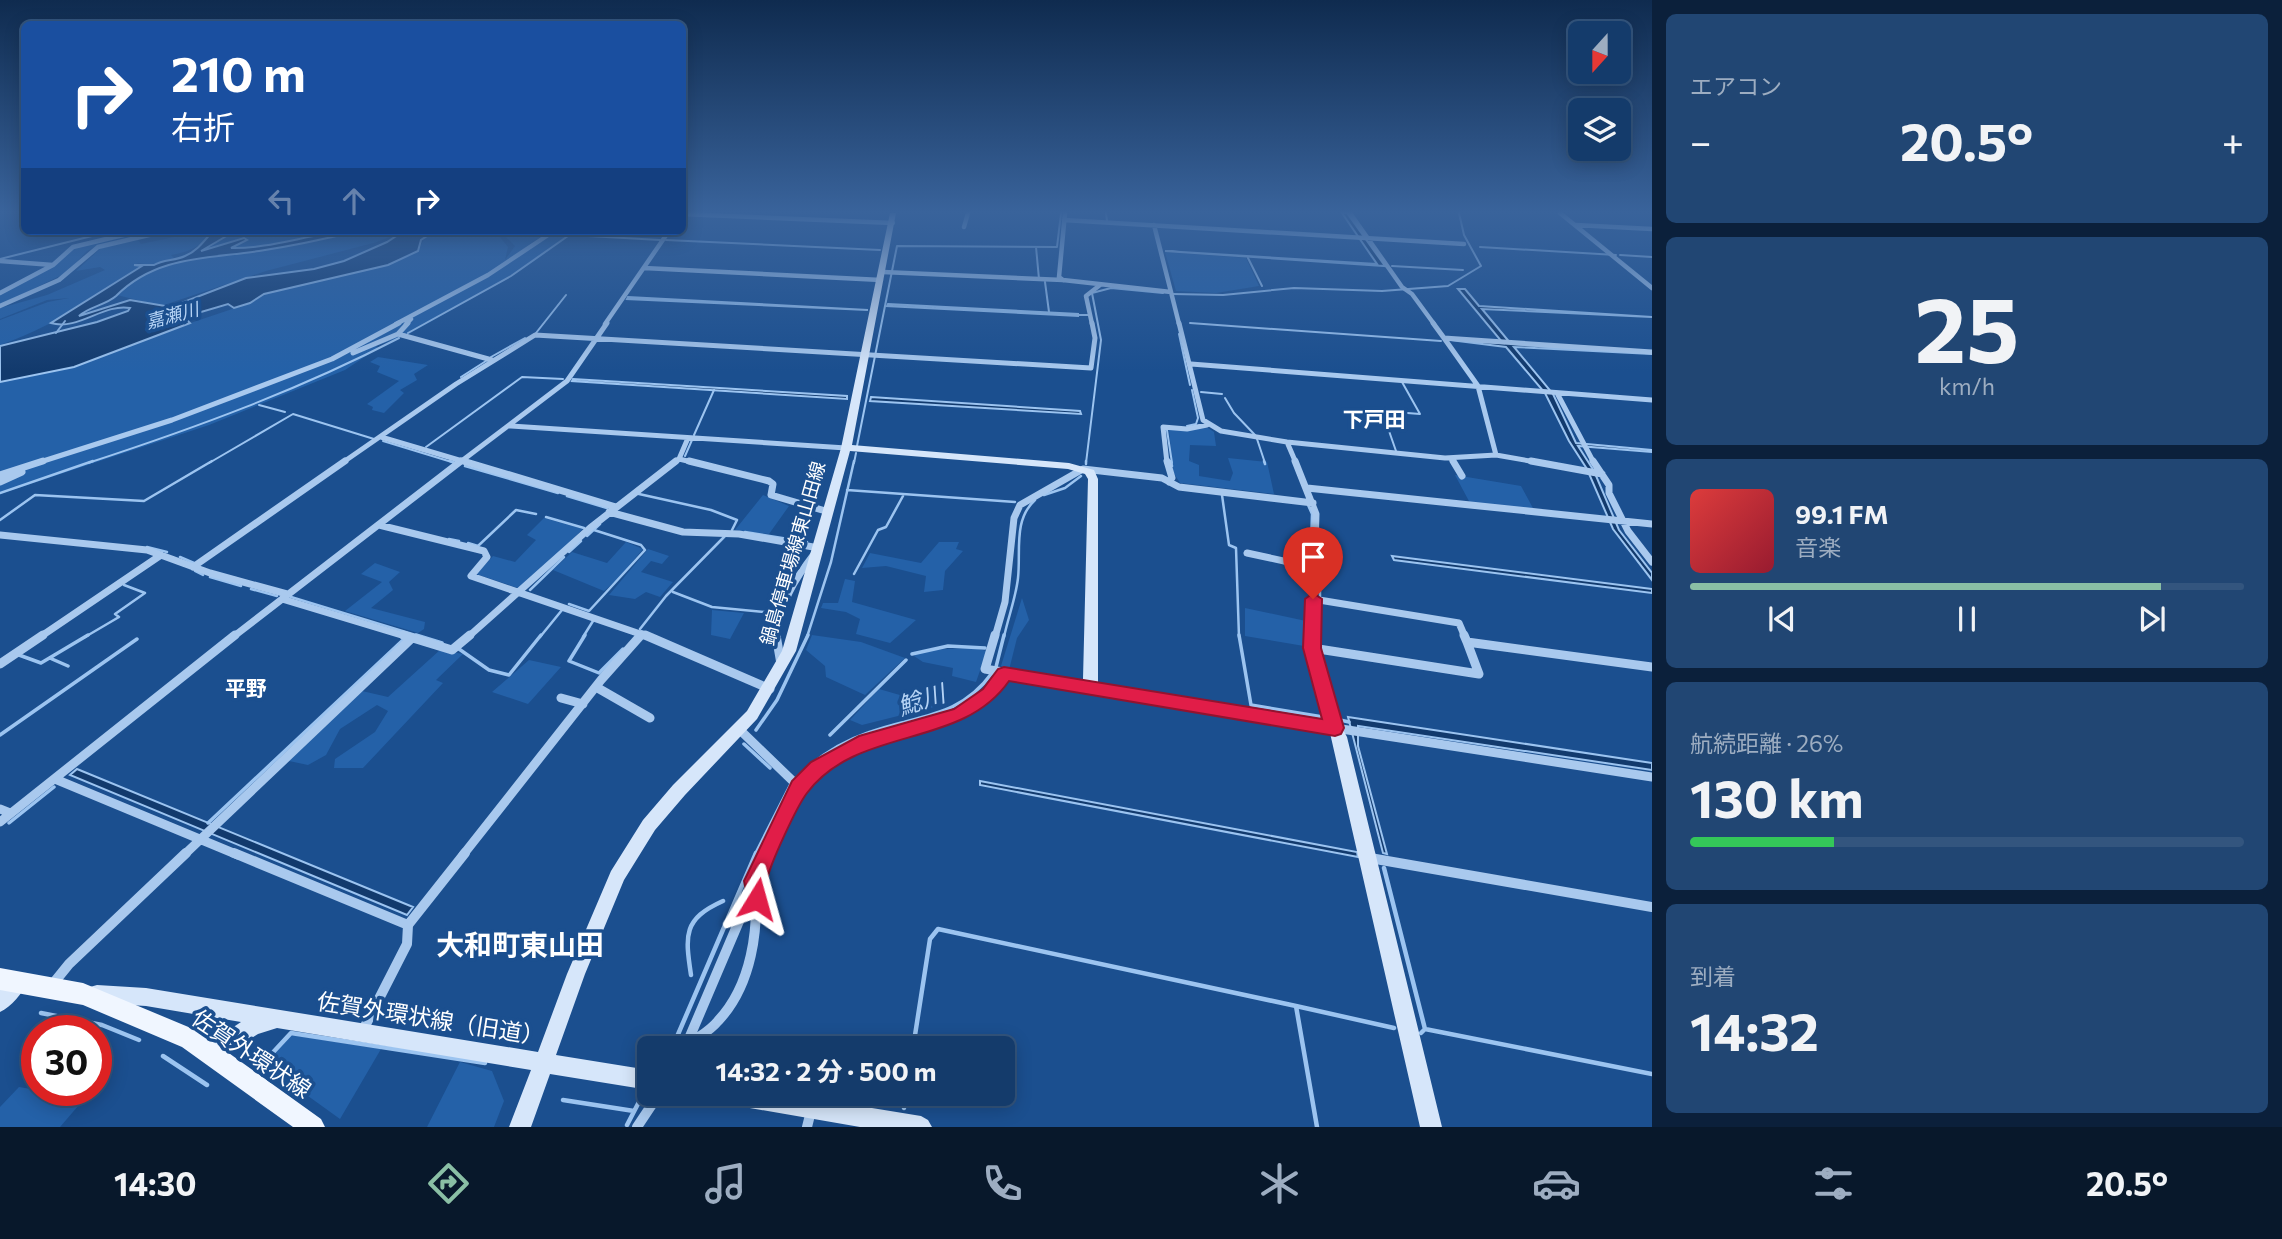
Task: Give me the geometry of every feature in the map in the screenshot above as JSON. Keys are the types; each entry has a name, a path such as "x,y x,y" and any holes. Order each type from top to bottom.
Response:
{"main road":[{"name":"佐賀外環状線","path":"9,981 83,994 133,1012 212,1053 313,1127"},
{"name":"鍋島停車場線東山田線","path":"520,1127 544,1060"}],"street":[{"path":"0,293 52,266"},
{"path":"0,306 60,280 77,266"},
{"path":"332,359 503,266"},
{"name":"鍋島停車場線東山田線","path":"544,1060 617,876 649,825 679,790 740,730 770,689 782,667 796,629 873,355 888,266"},
{"path":"1060,266 1059,277 1063,280"},
{"path":"1165,266 1203,420 1207,425 1221,431 1287,442 1451,458 1496,455 1602,474"},
{"path":"1387,266 1478,386 1496,455"},
{"path":"1625,266 1652,288"},
{"path":"0,822 285,596 567,381 644,268 1063,280 1173,294"},
{"path":"193,566 492,360 535,335 1091,368 1095,338 1086,296 1100,285"},
{"path":"0,475 212,406 398,334 414,316"},
{"path":"398,334 492,360"},
{"path":"1444,338 1652,352"},
{"path":"1191,364 1652,400"},
{"path":"1555,392 1583,445 1609,485 1609,493 1622,520 1652,562"},
{"path":"1169,482 1172,478 1168,473 1163,427 1187,429 1207,425"},
{"path":"510,426 1096,468 1169,482 1179,487 1313,503"},
{"path":"381,437 691,533 739,534 819,548"},
{"path":"0,535 139,548 453,649 613,509 679,458 688,438"},
{"path":"1287,442 1316,514 1312,648 1341,729 1340,737 1432,1127"},
{"path":"679,458 769,481 773,484 771,495 829,512"},
{"path":"1451,458 1462,476"},
{"path":"0,482 50,459"},
{"path":"1083,469 1020,505 1014,518 1005,602 985,670 1652,777"},
{"path":"1083,469 1093,480 1090,678 1093,687"},
{"path":"1307,488 1652,524"},
{"path":"379,525 484,551 487,557 471,576 522,591 642,634 770,689"},
{"path":"1247,553 1316,568"},
{"path":"0,664 161,555"},
{"path":"1312,648 1479,674 1459,623 1313,599"},
{"path":"362,1033 407,944 408,925 596,687 642,634"},
{"path":"49,988 69,964 412,638"},
{"path":"1467,642 1652,667"},
{"path":"691,1036 755,881 799,787 818,768 842,751 866,741 960,715 990,694 1004,674"},
{"path":"596,687 650,718"},
{"path":"561,698 583,704"},
{"path":"740,730 788,773 799,787"},
{"path":"55,779 203,836 408,925"},
{"path":"0,808 10,813"},
{"path":"1369,858 1652,907"},
{"path":"700,1036 721,1019 750,965 758,929 755,881"},
{"path":"0,1002 9,981"},
{"path":"83,994 146,997 279,1019"},
{"name":"佐賀外環状線（旧道）","path":"212,1053 254,1025 279,1019 544,1060 637,1078"},
{"path":"637,1127 651,1106"},
{"path":"768,1106 809,1118 921,1127"}],"shaded area":[{"path":"48,266 73,266 66,273 0,305 0,292"},
{"path":"82,266 143,266 130,277 74,311 0,345 0,320 48,302 69,298 47,300 0,319 0,308 47,295 105,270 100,267 76,271"},
{"path":"170,266 287,266 161,306 117,295 130,281"},
{"path":"381,266 527,266 407,335 376,346 378,348 345,370 209,425 0,494 0,373 146,338 250,303 264,294"},
{"path":"1169,266 1250,266 1259,286 1216,293 1176,291"},
{"path":"378,357 428,365 414,374 417,380 400,390 404,393 384,413 372,410 373,407 367,404 399,381 377,372 380,366 370,362"},
{"path":"1208,428 1214,432 1216,446 1190,445 1189,461 1199,465 1199,476 1230,481 1233,473 1228,458 1267,462 1274,494 1180,483 1173,472 1169,430"},
{"path":"1455,475 1521,486 1534,510 1470,503"},
{"path":"763,495 789,506 769,534 735,530"},
{"path":"544,518 583,529 521,589 476,574 493,556 515,562 536,540 527,535"},
{"path":"626,542 643,549 604,591 553,570 572,552 607,563"},
{"path":"939,542 959,542 956,549 963,551 945,571 943,590 924,592 926,576 886,566 862,568 870,553 921,563"},
{"path":"648,549 669,556 662,564 651,561 641,572 673,582 660,597 646,592 635,599 609,595"},
{"path":"375,563 400,572 389,582 393,590 371,608 425,622 424,629 418,633 345,611 382,582 361,574"},
{"path":"845,579 855,581 852,602 916,620 890,643 856,634 860,619 846,612 821,608 823,603 838,603"},
{"path":"1022,598 1029,620 1017,638 1009,670 1001,666"},
{"path":"1245,608 1306,621 1304,646 1245,636"},
{"path":"712,610 744,613 730,639 711,635"},
{"path":"812,635 861,642 905,658 865,695 826,677 825,666 806,650"},
{"path":"973,648 987,651 976,682 952,676 953,668 923,662 914,656 923,650"},
{"path":"440,650 463,654 436,680 443,683 363,768 334,768 335,759 375,732 388,711 377,705 340,729 326,755 308,765 289,761 362,691 388,697"},
{"path":"529,660 561,667 528,704 492,692"},
{"path":"879,689 938,706 862,725 850,720"},
{"path":"291,1035 381,1049 340,1119 265,1065"},
{"path":"460,1062 492,1071 504,1101 494,1127 427,1127"},
{"path":"19,1087 21,1106 78,1106 60,1127 0,1127 0,1107"}],"water":[{"name":"嘉瀬川","path":"139,266 167,266 148,273 112,299 79,316 130,300 171,307 246,278 327,266 385,266 264,294 250,303 234,308 228,304 184,317 190,323 74,367 0,382 0,346 97,322 128,311 130,308 110,309 71,323 51,323 142,266"},
{"path":"1458,289 1465,289 1479,306 1652,317 1482,309 1511,344 1652,354 1514,347 1553,394 1576,443 1652,450 1578,446 1594,471 1619,530 1652,573 1652,580 1613,529 1587,469 1569,441 1545,393 1506,347 1450,340 1503,343"},
{"path":"628,297 868,310 627,299"},
{"path":"887,306 1078,314 1078,316"},
{"path":"572,381 847,396 847,399"},
{"path":"871,397 1080,411 1081,414 870,401"},
{"path":"1392,556 1652,589 1652,593 1394,560"},
{"path":"1348,717 1652,763 1652,770 1358,726 1358,746 1387,854 1383,853"},
{"path":"77,769 413,907 407,915 70,775"},
{"path":"980,781 1357,852 1358,857 980,785"}],"waterway":[{"path":"408,333 526,266"},
{"path":"857,446 893,266"},
{"path":"1038,266 1039,279"},
{"path":"1252,266 1262,286"},
{"path":"1392,266 1463,270"},
{"name":"鯰川","path":"1173,294 1223,295 1294,288 1382,291 1448,286 1481,266"},
{"path":"1045,282 1049,312"},
{"name":"鯰川","path":"1086,463 1101,340 1092,293 1111,288 1163,293"},
{"path":"536,333 566,295"},
{"path":"1078,315 1089,315"},
{"path":"56,333 65,321"},
{"path":"1190,323 1441,341"},
{"path":"1179,334 1190,385"},
{"path":"88,463 246,407 323,375 399,338"},
{"path":"491,357 525,338"},
{"path":"461,377 486,361"},
{"path":"426,447 522,377 563,379"},
{"path":"1396,451 1382,411 1420,414 1402,382"},
{"path":"694,435 714,390"},
{"path":"1187,426 1196,424 1198,418 1192,390"},
{"path":"1201,392 1222,394"},
{"path":"1225,398 1234,413 1255,435"},
{"path":"259,405 285,412"},
{"path":"209,463 293,414 374,439"},
{"path":"1167,430 1172,463"},
{"path":"1257,439 1265,463"},
{"path":"685,456 692,440"},
{"path":"383,441 455,463 450,461"},
{"path":"854,463 856,453"},
{"path":"0,493 93,461"},
{"path":"0,520 35,495 144,501 212,461"},
{"path":"847,490 854,461"},
{"path":"1171,461 1172,466"},
{"path":"465,466 558,493"},
{"name":"鯰川","path":"1044,495 1065,488 1081,476"},
{"path":"807,637 831,562 847,490"},
{"path":"847,490 1015,502"},
{"path":"639,494 711,510 737,520 732,530"},
{"path":"1222,495 1229,545 1236,548 1239,637"},
{"path":"567,496 607,508"},
{"path":"854,574 878,530 886,527 903,496"},
{"name":"鯰川","path":"1004,637 1017,585 1019,536 1023,517 1035,500"},
{"path":"1308,505 1312,514 1311,544"},
{"path":"468,543 478,546 516,510 536,514"},
{"path":"546,517 584,528"},
{"path":"587,536 600,524"},
{"path":"569,604 589,611 645,550 641,545 594,530"},
{"path":"745,532 807,542"},
{"path":"640,629 666,596 725,536"},
{"path":"449,539 459,541"},
{"path":"569,552 581,541"},
{"path":"147,547 167,552"},
{"path":"1311,550 1311,564"},
{"path":"180,557 194,563"},
{"path":"530,590 564,557"},
{"path":"1310,569 1310,583"},
{"path":"195,571 203,575"},
{"path":"210,577 241,586"},
{"path":"85,637 119,617 115,614 145,593 124,585"},
{"path":"1320,588 1320,596"},
{"path":"251,589 277,596"},
{"path":"673,592 712,607 775,613"},
{"path":"291,597 422,637"},
{"path":"1317,637 1319,603"},
{"path":"540,637 562,610"},
{"path":"583,637 593,621"},
{"path":"19,655 41,663 88,635"},
{"path":"416,635 442,643"},
{"path":"459,649 489,670 509,675 541,635"},
{"path":"585,635 569,661 599,673 623,649"},
{"path":"756,730 777,700 808,635"},
{"name":"鯰川","path":"996,667 1004,635"},
{"path":"1239,635 1251,705 1323,717"},
{"path":"1317,637 1317,645"},
{"path":"0,735 137,639"},
{"path":"208,823 403,640"},
{"path":"912,654 948,646 985,648"},
{"path":"1319,652 1340,720 1349,722"},
{"path":"52,659 68,666"},
{"path":"830,735 906,660"},
{"name":"鯰川","path":"795,780 820,758 847,741 951,707 979,688 992,673"},
{"path":"744,744 770,768"},
{"name":"鯰川","path":"756,853 791,784"},
{"path":"9,823 54,787"},
{"name":"鯰川","path":"677,1036 756,853"},
{"path":"1384,868 1425,1029"},
{"path":"691,975 688,949 690,930 700,915 723,901"},
{"path":"915,1036 930,939 938,929 1296,1006"},
{"path":"1296,1006 1394,1028"},
{"path":"1296,1006 1317,1127"},
{"path":"41,1013 102,1025 139,1040"},
{"path":"1421,1033 1425,1029"},
{"path":"1425,1029 1652,1074"},
{"path":"265,1061 291,1033 485,1063"},
{"path":"163,1056 207,1085"},
{"path":"563,1100 634,1111"},
{"path":"627,1125 637,1106"}],"district":[{"name":"下戸田","path":"1374,418"},
{"name":"平野","path":"246,687"},
{"name":"大和町東山田","path":"520,944"}],"route":[{"path":"757,899 755,881 784,815 799,787 818,768 842,751 866,741 960,715 990,694 1004,674 1335,728 1312,648 1313,599"}]}
